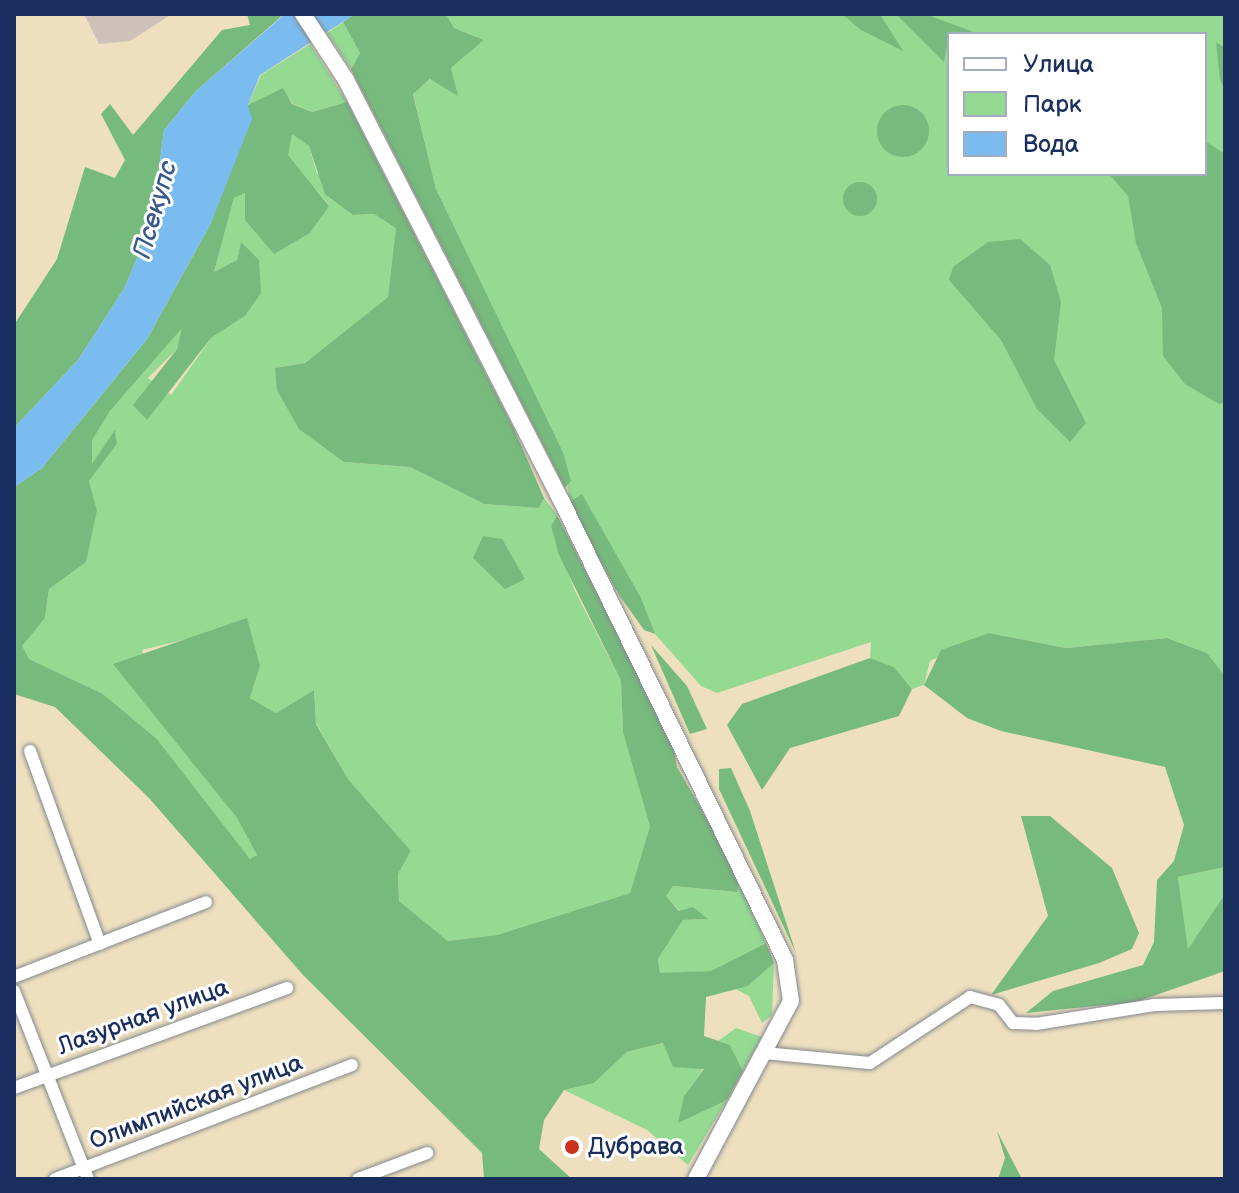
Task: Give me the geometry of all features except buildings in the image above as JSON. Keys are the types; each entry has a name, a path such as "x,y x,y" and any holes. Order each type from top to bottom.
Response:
{"main road":[{"path":"303,14 346,80 704,784 785,960 791,1001 696,1179"}],"street":[{"path":"30,751 100,944"},
{"path":"14,977 206,902"},
{"name":"Лазурная улица","path":"14,1088 287,988"},
{"path":"14,991 86,1174"},
{"path":"764,1053 870,1063 970,997 999,1005 1013,1023 1036,1024 1154,1005 1225,1003"},
{"name":"Олимпийская улица","path":"55,1179 86,1174 352,1065"},
{"path":"358,1179 427,1153"}],"shaded area":[{"path":"84,14 172,14 130,41 99,44"}],"green space":[{"path":"247,14 283,15 196,91 164,130 152,222 125,287 78,360 14,428 14,325 57,259 85,167 115,178 125,160 101,114 110,104 133,135 222,30 250,25"},
{"path":"355,14 446,14 454,28 484,40 451,68 458,96 430,79 413,94 436,189 563,452 571,481 565,488 351,69 360,53 343,22"},
{"path":"446,14 1225,14 1225,676 1207,653 1167,638 1066,648 989,633 930,661 924,685 912,689 894,667 870,658 871,642 717,693 701,686 655,634 590,508 570,502 563,452 436,189 413,93 431,79 457,95 451,68 484,40 454,28"},
{"path":"842,14 880,14 903,51 861,30"},
{"path":"896,14 925,14 974,32 947,32 944,62"},
{"path":"343,22 360,53 351,69 327,33"},
{"path":"1216,42 1225,48 1225,91 1220,79"},
{"path":"310,44 347,102 312,112 293,104 282,89 248,105 261,75"},
{"path":"283,88 292,104 312,112 347,102 514,429 544,498 539,508 484,504 410,467 344,462 299,429 277,390 275,368 305,363 388,297 396,228 374,214 353,215 325,194 309,146 292,134 288,155 329,206 310,233 274,254 245,220 245,193 234,198 214,272 237,260 241,242 259,260 261,293 245,316 211,338 147,420 133,405 177,349 182,328 110,411 92,440 92,464 115,430 117,444 89,481 97,510 86,562 49,589 45,618 22,646 29,659 103,694 157,739 250,859 257,855 237,818 113,664 247,618 260,666 250,698 276,713 314,690 316,724 348,779 411,851 398,874 399,901 448,941 497,935 630,893 650,826 623,732 621,681 559,555 551,526 557,515 672,741 677,767 740,877 737,892 673,886 666,896 679,911 693,907 708,919 683,920 658,959 660,973 711,971 766,943 774,963 748,986 706,997 704,1036 730,1045 743,1071 727,1100 678,1123 684,1096 704,1069 673,1067 663,1043 627,1052 594,1083 564,1090 544,1120 539,1149 572,1179 484,1179 482,1153 303,975 149,798 55,707 14,694 14,487 42,468 147,339 211,223 248,105"},
{"path":"903,105 922,112 929,131 922,150 903,157 884,150 877,131 884,112"},
{"path":"292,133 309,146 317,173 353,215 374,214 396,227 395,253 388,297 305,363 275,368 344,462 410,467 484,504 539,508 544,498 557,515 551,526 575,591 621,681 623,732 646,795 650,826 630,893 497,935 448,941 399,901 398,874 411,851 348,779 316,723 314,690 276,713 250,698 260,666 187,639 142,650 160,720 237,818 257,855 250,859 157,739 103,694 29,659 21,646 45,618 49,589 68,571 97,510 89,481 117,444 115,431 91,466 92,439 110,411 183,326 177,349 148,378 171,395 211,338 245,316 241,243 237,260 214,272 234,198 245,192 329,205 287,155"},
{"path":"1207,142 1225,154 1225,402 1219,404 1185,384 1163,356 1162,308 1136,243 1128,196 1111,176 1207,176"},
{"path":"860,182 872,187 877,199 872,211 860,216 848,211 843,199 848,187"},
{"path":"1020,239 1050,265 1061,302 1054,360 1086,423 1070,442 1037,409 1001,340 949,280 953,267 988,242"},
{"path":"582,494 641,598 655,634 644,630 619,595 587,537 570,502"},
{"path":"483,536 502,539 525,579 505,589 473,558"},
{"path":"989,633 1066,648 1167,638 1207,653 1225,676 1225,867 1178,877 1188,949 1225,894 1225,971 1136,1002 1026,1013 1053,991 1143,965 1154,942 1157,880 1174,861 1184,825 1165,767 1001,731 967,718 924,685 941,650"},
{"path":"651,645 687,686 707,729 690,734"},
{"path":"870,658 894,667 912,689 899,716 790,748 762,790 727,725 742,704"},
{"path":"731,768 750,811 796,953 719,789 719,769"},
{"path":"1021,816 1050,816 1112,868 1139,933 1132,949 1099,963 991,995 1048,916"},
{"path":"1225,867 1225,894 1188,950 1178,877"},
{"path":"740,877 766,943 711,971 660,974 658,959 683,920 707,919 680,911 666,896 673,886 737,892"},
{"path":"774,963 772,1015 762,1023 749,996 734,988 748,986"},
{"path":"736,1028 762,1037 743,1071 730,1045 718,1041"},
{"path":"664,1043 704,1068 684,1096 709,1107 727,1100 688,1165 647,1130 564,1090 594,1083 627,1052"},
{"path":"997,1131 1022,1179 998,1179 1005,1158"}],"water":[{"name":"Псекупс","path":"285,14 355,14 260,75 248,105 252,119 211,223 147,339 42,468 14,487 14,428 78,360 125,287 152,222 164,130 196,91"}],"place":[{"name":"Дубрава","path":"572,1147"}]}
